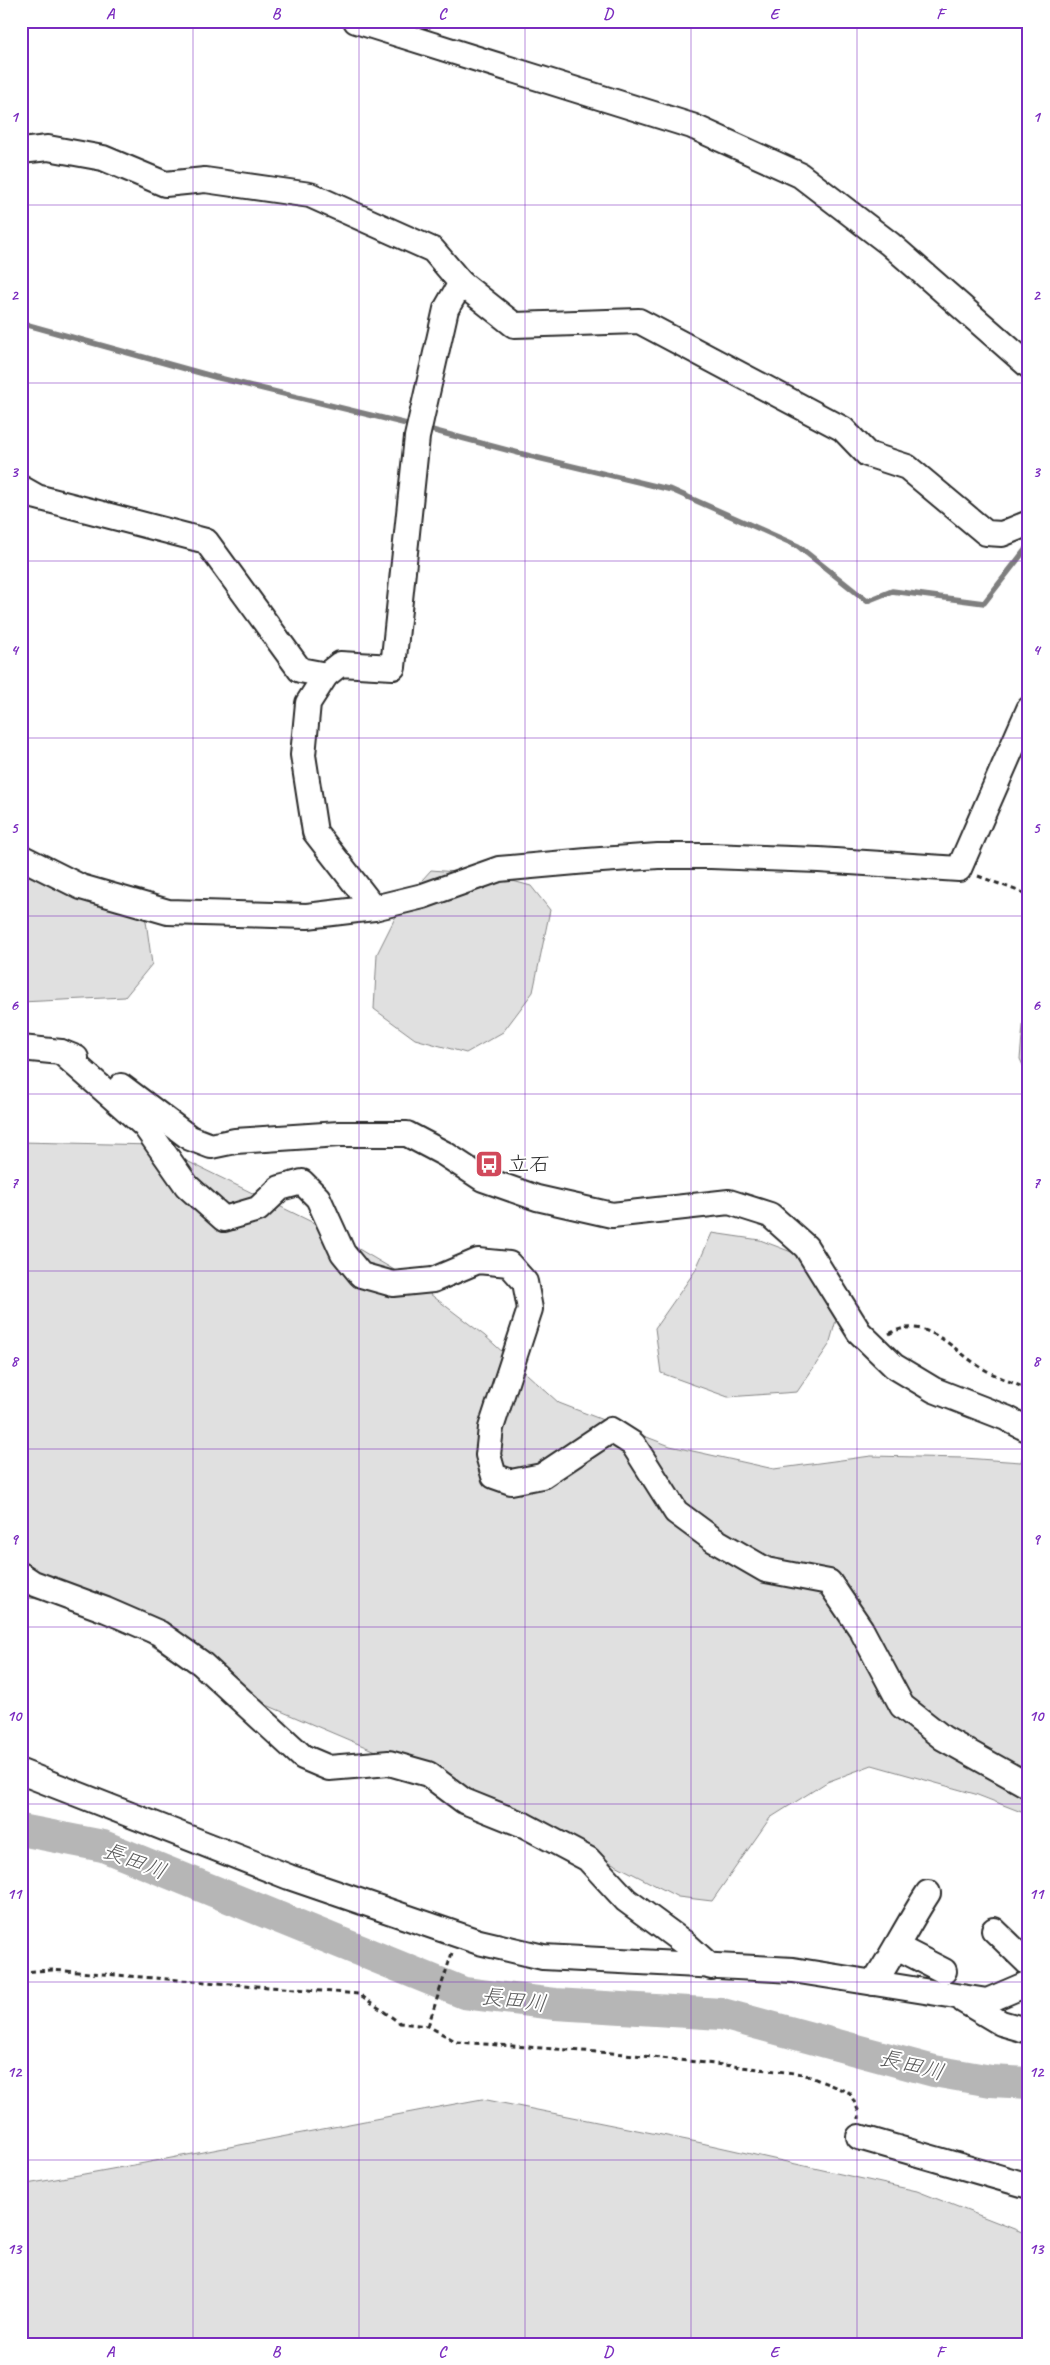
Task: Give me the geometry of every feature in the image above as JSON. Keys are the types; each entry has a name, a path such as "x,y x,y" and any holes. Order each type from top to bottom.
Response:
{"street":[{"path":"356,21 692,126 800,175 890,244 1029,366"},
{"path":"21,151 48,148 104,158 165,184 205,180 310,195 432,250 461,283 514,325 639,321 843,429 867,454 907,467 986,532 1002,534 1029,523"},
{"path":"374,908 315,832 304,755 308,703 326,675 340,664 393,667 419,426 446,309 461,283"},
{"path":"21,488 37,497 206,541 300,670 326,675"},
{"path":"21,857 81,887 168,912 307,916 374,908 423,896 498,869 658,856 819,860 959,869 1029,709"},
{"path":"21,1048 61,1052 96,1066 190,1138 211,1146 235,1141 338,1134 407,1134 445,1154 483,1180 537,1198 612,1215 729,1202 770,1215 806,1247 859,1332 894,1366 934,1390 1006,1418 1029,1430"},
{"path":"61,1052 145,1126 187,1186 224,1219 258,1209 280,1188 302,1182 318,1198 343,1253 361,1275 393,1284 433,1280 478,1261 509,1264 524,1282 530,1309 491,1428 488,1455 494,1476 511,1482 542,1476 611,1430 633,1444 676,1512 714,1540 766,1570 829,1582 861,1629 902,1706 943,1738 1029,1786"},
{"path":"21,1575 33,1584 106,1610 159,1633 201,1663 303,1757 329,1768 389,1763 428,1774 464,1801 524,1825 588,1859 626,1900 687,1944 711,1967"},
{"path":"21,1772 289,1877 479,1942 543,1957 793,1970 987,2001 1029,1983"},
{"path":"874,1983 897,1948 903,1931 928,1893"},
{"path":"994,1930 1029,1964"},
{"path":"897,1948 944,1971"},
{"path":"954,1996 1001,2023 1029,2031"},
{"path":"858,2137 1029,2186"}],"path":[{"path":"959,869 1029,895"},
{"path":"871,1344 898,1329 917,1328 932,1332 957,1348 978,1366 1029,1390"},
{"path":"428,2026 455,1945"},
{"path":"21,1972 52,1970 359,1994 400,2022 428,2026 457,2042 625,2054 804,2074 850,2094 859,2112 858,2137"}],"shaded area":[{"path":"21,863 120,890 146,921 152,964 125,997 21,1002"},
{"path":"431,870 491,875 531,886 550,910 533,992 503,1032 466,1053 415,1039 374,1009 377,954 404,900"},
{"path":"1029,989 1029,1078 1020,1059 1026,993"},
{"path":"21,1142 154,1145 318,1225 413,1281 485,1336 559,1403 670,1446 774,1469 871,1456 964,1458 1021,1462 1029,1434 1029,1815 975,1794 872,1765 827,1782 770,1818 712,1901 678,1897 479,1795 198,1676 90,1605 21,1597"},
{"path":"712,1233 760,1240 815,1261 842,1299 829,1345 797,1392 728,1397 661,1373 655,1328 695,1271"},
{"path":"482,2099 697,2142 917,2191 1022,2232 1029,2241 1029,2344 21,2344 21,2185"}],"waterway":[{"path":"21,323 215,377 415,426"},
{"path":"424,428 672,490 798,546 867,601 892,591 984,603 1029,545"},
{"name":"長田川","path":"21,1830 103,1846 464,1993 555,2004 722,2014 934,2071 991,2081 1029,2083"}],"place":[{"name":"立石","path":"489,1164"}]}
